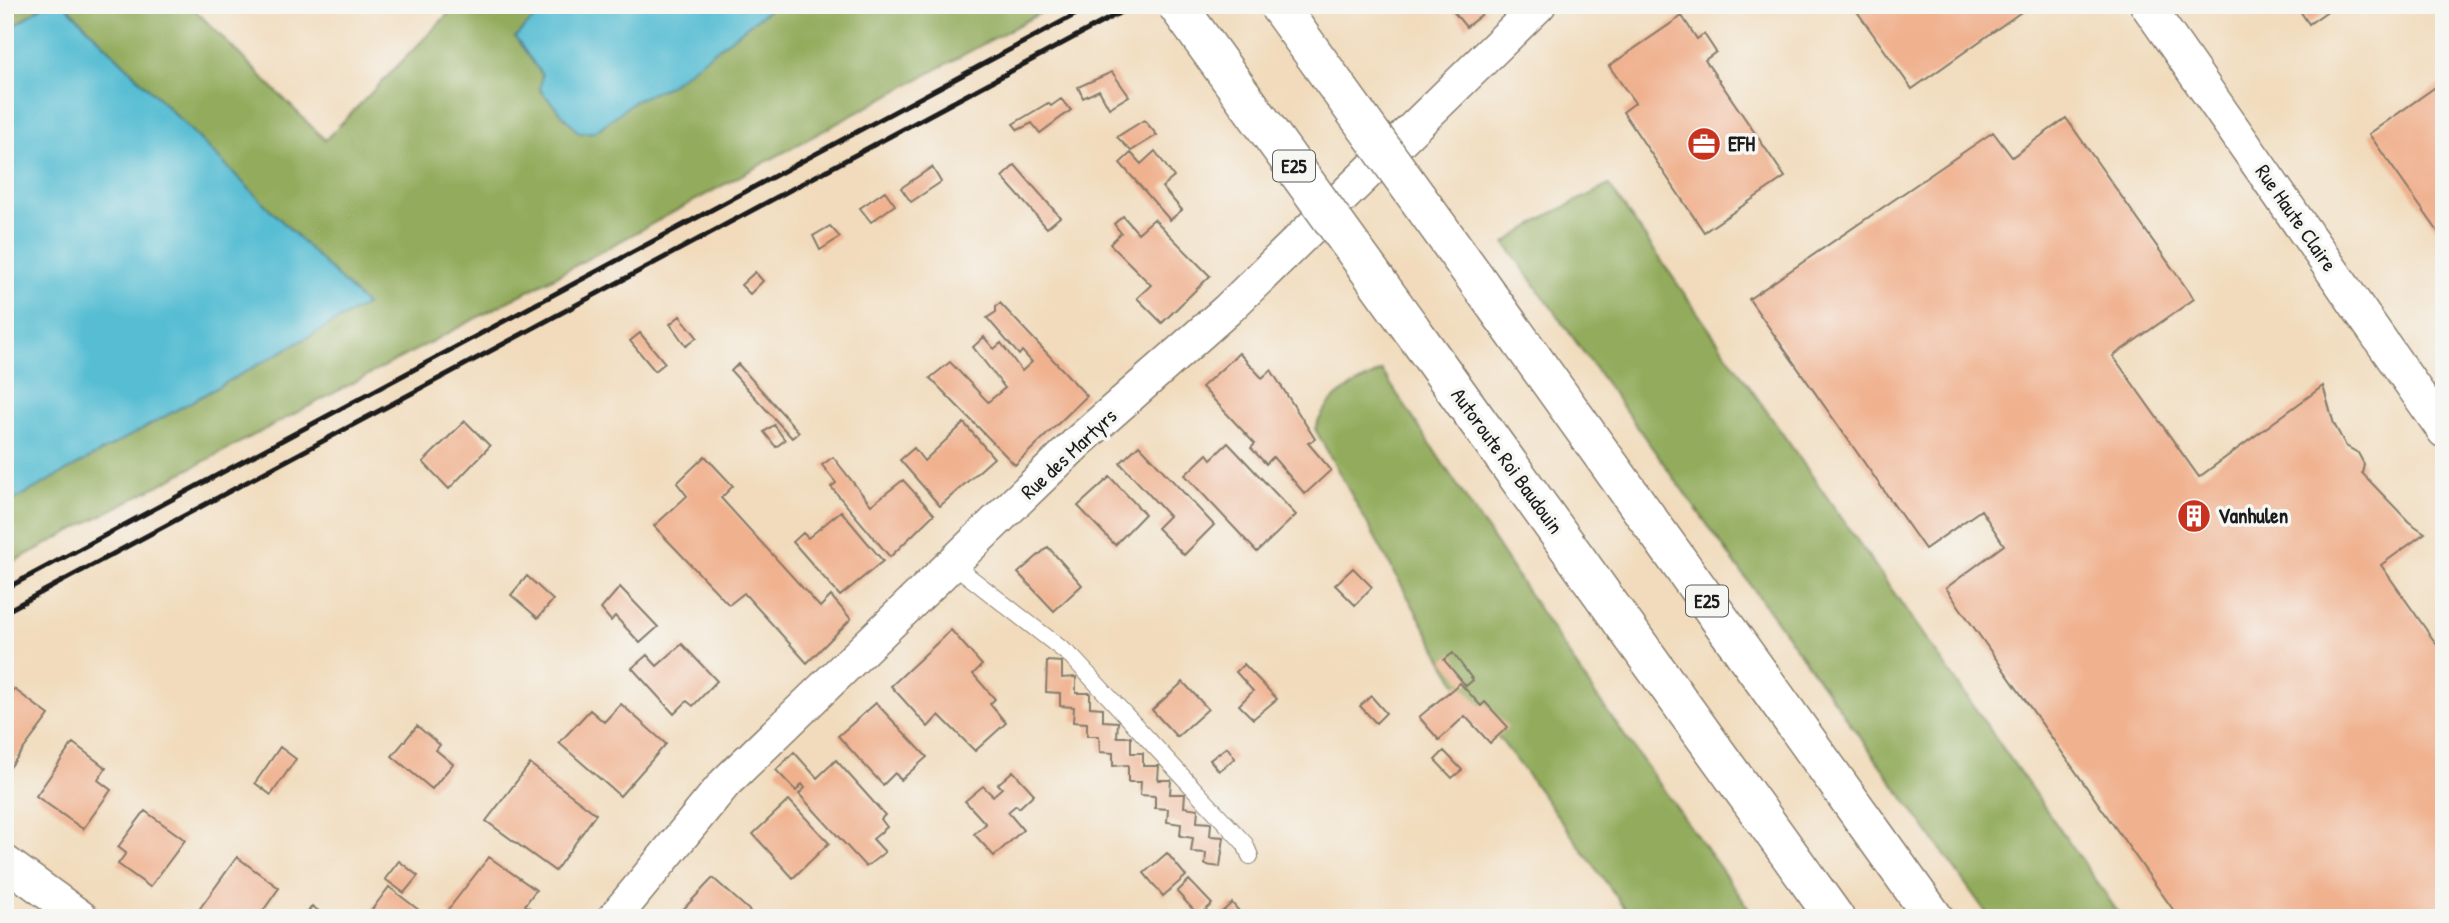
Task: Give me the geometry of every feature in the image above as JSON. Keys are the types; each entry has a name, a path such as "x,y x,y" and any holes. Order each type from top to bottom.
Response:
{"highway":[{"name":"Autoroute Roi Baudouin","path":"1177,5 1835,918"},
{"name":"E25","path":"1278,5 1934,918"}],"street":[{"name":"Rue des Martyrs","path":"614,918 724,783 954,565 1079,441 1227,310 1539,5"},
{"name":"Rue Haute Claire","path":"2147,5 2444,431"},
{"path":"5,862 82,918"}],"lane":[{"path":"954,565 1072,657 1245,844 1250,856"}],"green space":[{"path":"5,5 44,5 5,33"},
{"path":"65,5 190,5 325,140 457,5 1055,5 545,282 5,566 5,505 365,305"},
{"path":"1609,185 2122,918 1990,918 1505,243 1548,215"},
{"path":"1382,371 1596,696 1756,918 1632,918 1521,766 1455,682 1315,429 1334,399 1350,387"}],"water":[{"path":"44,5 65,5 366,305 5,505 5,33"},
{"path":"548,5 775,5 669,86 636,100 595,132 579,133 540,90 542,75 515,37"}],"building":[{"path":"1448,5 1481,5 1486,11 1466,27"},
{"path":"1863,5 2031,5 1912,89 1856,10"},
{"path":"2296,5 2336,5 2309,24"},
{"name":"EFH","path":"1682,16 1697,39 1704,34 1716,52 1705,60 1785,177 1704,232 1623,112 1635,103 1609,66"},
{"path":"1112,72 1129,96 1109,108 1099,90 1083,98 1078,87"},
{"path":"2444,81 2444,230 2439,233 2369,134"},
{"path":"1061,99 1071,110 1040,133 1032,123 1018,130 1013,124 1048,103 1051,106"},
{"name":"Vanhulen","path":"2066,118 2194,299 2113,356 2199,477 2323,386 2334,424 2346,446 2358,453 2364,464 2362,473 2409,522 2425,533 2381,565 2444,655 2444,918 2179,918 1946,588 2004,545 1981,510 1925,549 1749,299 1993,132 2012,157"},
{"path":"1144,120 1157,135 1131,151 1117,137"},
{"path":"1155,151 1174,177 1162,187 1182,210 1170,220 1120,163 1131,153 1141,164"},
{"path":"1015,165 1060,217 1047,228 1002,177"},
{"path":"932,167 941,182 911,202 901,188"},
{"path":"885,191 895,205 871,222 860,208"},
{"path":"1123,216 1138,233 1154,219 1210,276 1162,323 1137,298 1151,285 1110,244 1121,233 1114,224"},
{"path":"830,226 840,237 820,250 813,236"},
{"path":"755,272 763,281 750,294 741,285"},
{"path":"1000,303 1087,396 1015,465 930,378 950,362 988,402 1005,388 973,347 984,337 994,349 1001,343 1022,371 1032,362 1022,351 1019,355 987,318 996,312 996,306"},
{"path":"680,316 697,337 686,346 670,324"},
{"path":"640,333 665,363 655,371 630,341"},
{"path":"1239,353 1262,378 1271,370 1315,439 1308,443 1331,470 1305,494 1273,457 1266,464 1251,448 1255,444 1202,387"},
{"path":"738,364 799,432 792,438 731,371"},
{"path":"465,421 490,446 449,489 423,462"},
{"path":"964,423 994,458 940,506 900,460 914,448 924,461"},
{"path":"774,425 785,440 776,447 764,432"},
{"path":"1228,443 1296,515 1257,552 1185,475 1207,454 1211,459"},
{"path":"1139,445 1214,525 1184,555 1157,528 1169,516 1120,463"},
{"path":"705,456 733,486 721,498 820,607 831,596 851,619 807,663 744,593 729,605 654,526 687,496 677,483"},
{"path":"833,457 871,505 903,480 934,514 890,557 831,487 836,483 822,465"},
{"path":"1110,477 1145,514 1115,545 1078,506"},
{"path":"841,511 883,561 840,596 793,542 803,533 808,538"},
{"path":"1048,547 1082,585 1054,611 1018,573"},
{"path":"1353,568 1372,587 1355,605 1335,585"},
{"path":"527,576 553,600 538,618 511,595"},
{"path":"620,587 658,627 640,643 615,616 611,621 601,609"},
{"path":"951,630 982,665 973,674 995,699 990,704 1006,723 975,751 939,715 928,727 891,686"},
{"path":"682,644 717,681 693,706 687,701 674,714 632,668 647,655 657,666"},
{"path":"1453,653 1473,680 1466,686 1444,660"},
{"path":"1047,661 1062,662 1062,678 1076,677 1076,693 1090,693 1090,707 1103,708 1103,721 1118,722 1117,737 1131,737 1131,753 1143,753 1143,766 1159,766 1158,780 1171,780 1170,794 1185,794 1184,807 1198,809 1197,822 1211,823 1210,836 1224,837 1220,867 1205,865 1206,853 1191,852 1193,838 1180,836 1181,824 1167,822 1168,809 1155,808 1155,796 1140,795 1141,782 1128,782 1128,765 1113,766 1113,753 1100,752 1099,736 1087,736 1087,723 1073,722 1074,707 1060,706 1060,693 1046,692"},
{"path":"1244,664 1277,699 1253,719 1239,705 1253,691 1236,672"},
{"path":"1183,682 1208,709 1177,737 1152,710"},
{"path":"1460,683 1481,706 1485,702 1508,727 1490,743 1465,716 1439,740 1419,717"},
{"path":"14,689 49,715 5,774 5,702"},
{"path":"1371,696 1386,713 1376,723 1360,706"},
{"path":"876,703 927,757 901,780 895,773 883,785 838,736"},
{"path":"621,704 666,744 620,796 559,743 590,710 604,722"},
{"path":"417,726 440,745 436,750 453,764 432,789 392,756"},
{"path":"73,743 106,768 98,780 111,790 83,829 36,796"},
{"path":"280,747 296,759 271,795 255,783"},
{"path":"1227,747 1235,758 1219,771 1210,760"},
{"path":"1444,751 1462,770 1452,778 1435,760"},
{"path":"794,752 817,778 836,760 885,815 881,819 887,827 873,839 885,852 866,867 799,794 805,788 802,784 796,791 776,770"},
{"path":"530,764 596,814 555,871 486,821"},
{"path":"1013,771 1034,794 1019,808 1016,805 1008,812 1023,830 994,856 974,834 986,824 965,801 983,786 993,796 1002,788 998,784"},
{"path":"789,800 829,843 793,878 753,834"},
{"path":"145,811 185,840 150,887 118,864 126,853 118,847"},
{"path":"1167,853 1186,876 1163,896 1144,873"},
{"path":"237,857 279,888 258,918 193,918"},
{"path":"489,857 536,890 525,905 530,908 523,918 457,918 447,911"},
{"path":"399,861 418,876 404,893 385,879"},
{"path":"713,878 750,911 744,918 675,918"},
{"path":"1189,880 1212,904 1199,916 1177,892"},
{"path":"389,887 420,911 415,918 367,916"},
{"path":"1232,903 1245,918 1215,918"},
{"path":"312,906 328,918 304,918"}],"railway":[{"path":"5,589 1093,5"},
{"path":"5,612 1134,5"}],"place":[{"name":"EFH","path":"1704,144"},
{"name":"Vanhulen","path":"2194,516"}]}
